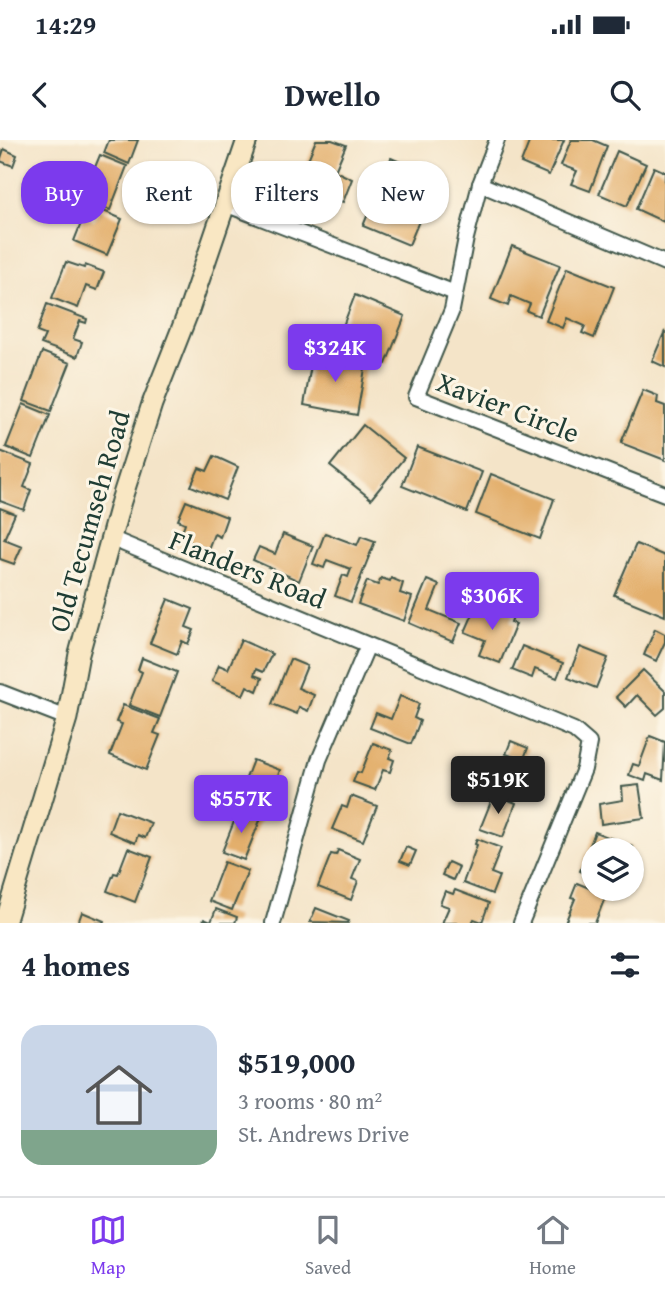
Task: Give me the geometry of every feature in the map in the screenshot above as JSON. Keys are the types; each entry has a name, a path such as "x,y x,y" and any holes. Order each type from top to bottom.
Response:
{"main road":[{"name":"Old Tecumseh Road","path":"5,923 67,718 79,654 110,538 153,400 189,310 247,140"}],"street":[{"name":"Xavier Circle","path":"497,140 480,184 452,310 416,397 665,494"},
{"path":"480,184 665,262"},
{"path":"225,204 455,293"},
{"name":"Flanders Road","path":"110,538 575,730 589,743 584,769 521,923"},
{"path":"273,923 319,760 368,645"},
{"path":"0,692 67,718"}],"building":[{"path":"109,140 138,140 130,161 122,161 104,153"},
{"path":"316,140 332,140 346,145 339,161 307,161"},
{"path":"530,140 564,140 549,175 521,163"},
{"path":"571,140 593,140 607,146 590,191 571,184 577,171 561,165"},
{"path":"4,149 17,155 13,166 0,161"},
{"path":"617,151 646,164 627,206 599,194"},
{"path":"100,155 122,164 122,179 110,210 108,161 98,161"},
{"path":"654,167 665,172 664,222 636,209"},
{"path":"343,175 352,179 343,202"},
{"path":"108,213 122,219 107,255 74,241 81,224 108,224"},
{"path":"364,224 418,224 409,245 363,226"},
{"path":"512,246 560,265 539,316 527,311 530,304 511,296 508,306 491,299"},
{"path":"66,262 104,272 97,290 86,286 78,308 52,298"},
{"path":"567,268 614,287 594,338 582,333 585,326 567,318 563,328 546,321"},
{"path":"355,295 405,316 386,364 336,344"},
{"path":"47,304 87,319 86,323 80,321 73,339 82,342 77,357 41,344 45,335 37,332"},
{"path":"665,331 665,367 652,361"},
{"path":"42,352 70,363 51,411 24,401"},
{"path":"313,354 366,363 357,415 304,405"},
{"path":"643,390 658,396 657,403 665,406 665,460 621,443"},
{"path":"23,404 50,415 33,458 6,447"},
{"path":"363,425 404,458 371,499 330,466"},
{"path":"417,447 482,472 467,512 402,486"},
{"path":"0,451 33,464 24,487 31,490 24,510 0,501"},
{"path":"214,456 238,467 225,500 191,486 199,468 207,471"},
{"path":"491,474 554,499 540,539 476,514"},
{"path":"186,501 227,517 220,537 214,534 208,549 180,538 185,523 178,520"},
{"path":"0,508 15,514 4,539 22,546 14,564 0,559"},
{"path":"325,533 357,545 361,536 375,541 351,602 335,596 343,575 348,577 351,569 327,560 324,568 313,564"},
{"path":"283,534 313,546 299,581 253,560 259,547 275,554"},
{"path":"636,544 665,556 665,616 614,595"},
{"path":"381,578 390,581 391,578 403,583 400,593 412,597 404,621 358,604 367,581 378,585"},
{"path":"427,580 439,585 429,610 461,623 453,642 409,623"},
{"path":"168,599 193,609 186,627 194,630 188,644 182,641 177,654 150,643"},
{"path":"476,607 496,616 499,608 514,614 511,622 516,624 500,663 479,655 485,640 465,632"},
{"path":"655,629 665,634 665,642 656,661 644,655"},
{"path":"241,640 272,654 263,672 256,669 254,675 262,678 257,691 247,686 243,695 212,681 219,665 228,669"},
{"path":"522,646 563,663 557,678 535,669 532,678 512,670"},
{"path":"580,647 608,658 596,688 568,677"},
{"path":"142,658 177,672 160,717 129,705 142,672 138,670"},
{"path":"290,659 307,666 298,688 314,695 308,711 299,707 297,714 272,704"},
{"path":"643,670 665,691 665,708 657,715 637,695 626,707 616,697"},
{"path":"400,696 419,704 414,718 420,721 411,744 370,728 376,713 391,719"},
{"path":"123,705 160,719 154,733 160,735 146,770 110,755 122,724 116,722"},
{"path":"650,736 665,742 663,780 647,774 645,781 629,775 633,764 639,766"},
{"path":"511,741 528,748 523,761 539,767 528,796 509,789 520,759 506,754"},
{"path":"373,743 392,750 389,758 394,760 390,772 383,770 375,790 353,782 357,772 361,773"},
{"path":"253,760 280,770 263,814 236,804"},
{"path":"639,785 644,818 601,824 599,804 623,800 622,787"},
{"path":"494,794 516,803 503,837 480,829"},
{"path":"351,796 377,806 363,841 332,829 342,806 347,808"},
{"path":"239,809 261,818 244,860 222,852"},
{"path":"117,810 151,823 145,838 138,835 135,843 109,832"},
{"path":"595,832 610,838 593,838"},
{"path":"477,839 501,848 491,873 499,876 492,894 463,883"},
{"path":"406,847 416,851 410,865 400,861"},
{"path":"128,848 152,857 135,902 107,891 114,873 118,874"},
{"path":"338,850 360,859 352,879 358,881 351,900 318,887 331,854 336,855"},
{"path":"224,862 248,871 232,910 209,901"},
{"path":"448,862 459,867 453,880 442,875"},
{"path":"577,883 581,885 581,901 604,901 595,923 565,923 575,899 571,898"},
{"path":"455,890 489,903 482,922 474,919 472,923 442,923 449,907 440,904 445,891 453,894"},
{"path":"316,908 349,921 310,922"},
{"path":"216,909 237,917 235,923 202,923 204,919 211,922"},
{"path":"82,912 104,921 78,923"}]}
